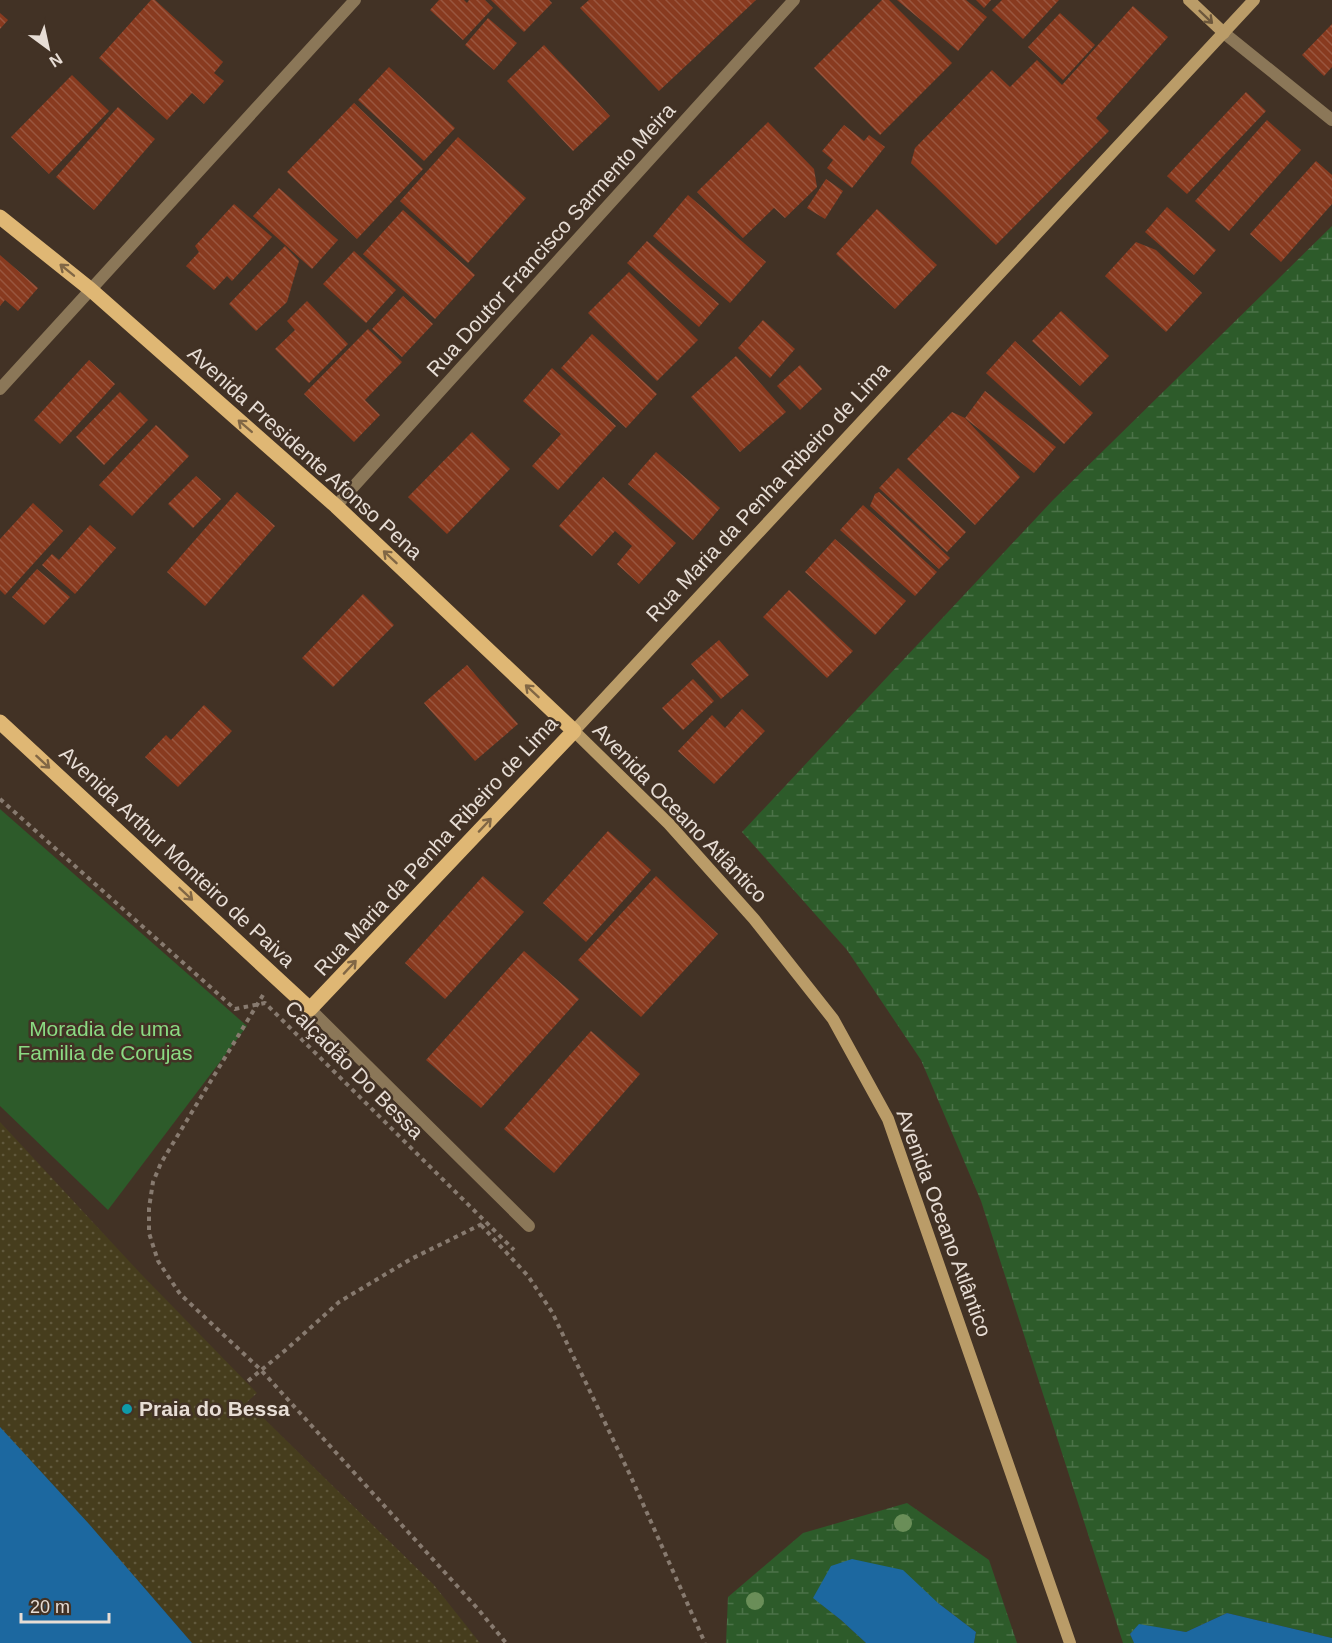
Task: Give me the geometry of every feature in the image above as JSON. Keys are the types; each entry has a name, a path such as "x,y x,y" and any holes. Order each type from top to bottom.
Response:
{"main road":[{"name":"Avenida Presidente Afonso Pena","path":"0,217 90,289 336,506 574,731"},
{"name":"Avenida Arthur Monteiro de Paiva","path":"0,722 310,1009"},
{"name":"Rua Maria da Penha Ribeiro de Lima","path":"310,1009 574,731"}],"street":[{"path":"0,389 355,0"},
{"name":"Rua Doutor Francisco Sarmento Meira","path":"336,506 794,0"},
{"path":"1189,0 1224,33 1332,120"},
{"name":"Rua Maria da Penha Ribeiro de Lima","path":"574,731 1254,0"},
{"name":"Avenida Oceano Atlântico","path":"574,731 669,824 754,919 832,1019 888,1119 1070,1643"},
{"name":"Avenida Arthur Monteiro de Paiva","path":"310,1009 529,1226"}],"path":[{"name":"Calçadão Do Bessa","path":"0,799 236,1009 265,1003 514,1250"},
{"path":"274,975 160,1163 153,1182 149,1208 149,1233 158,1261 180,1294 261,1370 478,1609 506,1643"},
{"path":"248,1381 339,1302 411,1259 481,1226 502,1200"},
{"path":"481,1226 528,1276 552,1312 631,1477 705,1643"}],"green space":[{"path":"1332,226 1332,1638 1227,1613 1186,1632 1139,1625 1130,1634 1134,1643 1123,1643 981,1201 921,1060 847,950 742,832 1053,500"},
{"name":"Moradia de uma Familia de Corujas","path":"0,809 247,1026 108,1210 0,1106"},
{"path":"907,1503 989,1560 1017,1643 974,1643 976,1632 938,1603 814,1598 866,1643 726,1643 728,1597 803,1533"}],"sand":[{"name":"Praia do Bessa","path":"0,1122 140,1273 257,1393 247,1402 434,1585 480,1643 192,1643 96,1533 0,1434"}],"water":[{"path":"0,1427 89,1524 192,1643 0,1643"},
{"path":"852,1559 903,1570 938,1603 976,1632 974,1643 866,1643 813,1598 831,1566"},
{"path":"1227,1613 1332,1638 1332,1643 1134,1643 1130,1634 1139,1624 1186,1632"}],"building":[{"path":"151,0 155,0 223,62 214,73 224,81 204,104 192,93 167,120 99,58"},
{"path":"439,0 464,0 467,3 469,0 485,0 493,8 463,40 430,10"},
{"path":"491,0 549,0 552,3 524,32"},
{"path":"589,0 756,0 659,91 580,8"},
{"path":"882,0 889,0 952,63 880,135 814,68"},
{"path":"897,0 966,0 987,17 958,51"},
{"path":"976,0 991,0 984,8"},
{"path":"1002,0 1059,0 1023,39 992,10"},
{"path":"1133,6 1168,37 1096,118 1109,131 996,245 911,163 915,148 992,70 1010,87 1037,60 1062,85"},
{"path":"0,13 8,20 0,29"},
{"path":"1060,13 1095,45 1063,80 1028,47"},
{"path":"488,18 517,43 494,70 465,45"},
{"path":"1332,24 1332,67 1324,76 1302,55"},
{"path":"544,45 610,116 573,151 507,81"},
{"path":"389,67 455,128 424,161 358,100"},
{"path":"72,75 109,111 49,174 11,137"},
{"path":"1246,92 1266,111 1187,194 1167,176"},
{"path":"354,103 423,169 357,239 287,172"},
{"path":"118,107 155,139 94,210 56,177"},
{"path":"1267,120 1301,150 1229,231 1195,201"},
{"path":"768,122 814,169 817,187 785,218 774,208 743,238 697,192"},
{"path":"844,125 864,141 869,135 885,147 852,188 827,168 833,160 822,151"},
{"path":"458,137 526,198 468,263 400,201"},
{"path":"1316,161 1332,175 1332,204 1281,262 1250,234"},
{"path":"826,179 843,191 825,219 807,208"},
{"path":"279,188 338,240 312,269 253,216"},
{"path":"688,195 766,262 730,303 653,236"},
{"path":"234,204 272,237 232,281 227,276 214,290 186,266 199,252 195,246"},
{"path":"1167,207 1216,250 1194,275 1145,232"},
{"path":"877,209 937,265 895,309 836,254"},
{"path":"403,210 475,275 435,319 363,254"},
{"path":"647,241 719,304 699,327 627,263"},
{"path":"1136,242 1156,250 1202,293 1166,332 1105,276"},
{"path":"285,246 299,261 287,302 256,331 229,304"},
{"path":"354,251 396,290 366,323 323,284"},
{"path":"0,255 38,288 18,311 5,300 0,306"},
{"path":"629,272 698,340 657,381 588,313"},
{"path":"403,296 433,324 402,357 372,329"},
{"path":"307,301 348,344 309,383 275,349 295,330 287,321"},
{"path":"1061,311 1109,356 1080,386 1032,341"},
{"path":"763,320 795,349 770,378 738,348"},
{"path":"368,329 402,362 365,400 380,415 354,442 304,394"},
{"path":"592,334 657,394 626,428 561,368"},
{"path":"1015,341 1093,413 1064,444 986,373"},
{"path":"736,356 786,412 740,452 691,397"},
{"path":"89,360 115,384 60,444 34,420"},
{"path":"800,365 822,389 800,410 777,386"},
{"path":"552,368 616,426 558,490 532,466 561,434 523,401"},
{"path":"985,391 1056,447 1034,473 965,418"},
{"path":"120,392 148,420 104,465 76,437"},
{"path":"952,412 965,418 1020,477 975,525 907,459"},
{"path":"156,425 189,456 132,516 99,485"},
{"path":"472,432 510,469 447,534 408,497"},
{"path":"656,452 720,508 693,540 628,484"},
{"path":"898,468 966,532 947,552 879,488"},
{"path":"196,476 221,499 193,528 168,504"},
{"path":"603,477 676,543 639,584 617,564 632,546 615,531 592,556 559,526"},
{"path":"237,492 275,526 205,606 167,572"},
{"path":"879,492 950,558 939,569 870,506 875,494"},
{"path":"33,503 63,531 5,595 0,590 0,539"},
{"path":"863,505 937,572 915,596 840,530"},
{"path":"90,525 116,548 75,594 42,565 52,554 59,560"},
{"path":"835,539 906,601 875,635 805,572"},
{"path":"37,569 70,597 44,625 12,597"},
{"path":"789,590 853,651 827,678 763,617"},
{"path":"363,594 394,625 333,687 302,658"},
{"path":"719,640 749,675 721,699 691,664"},
{"path":"467,665 518,724 475,761 424,703"},
{"path":"693,679 714,701 683,730 662,708"},
{"path":"204,705 232,731 178,787 145,757 166,735 171,740"},
{"path":"742,709 765,731 714,784 678,751 712,715 725,728"},
{"path":"608,831 651,870 586,942 543,903"},
{"path":"483,876 524,912 445,999 405,963"},
{"path":"656,876 718,934 641,1017 578,960"},
{"path":"524,951 579,999 481,1108 426,1060"},
{"path":"591,1031 640,1074 554,1173 504,1129"}],"place":[{"name":"Praia do Bessa","path":"127,1409"}]}
